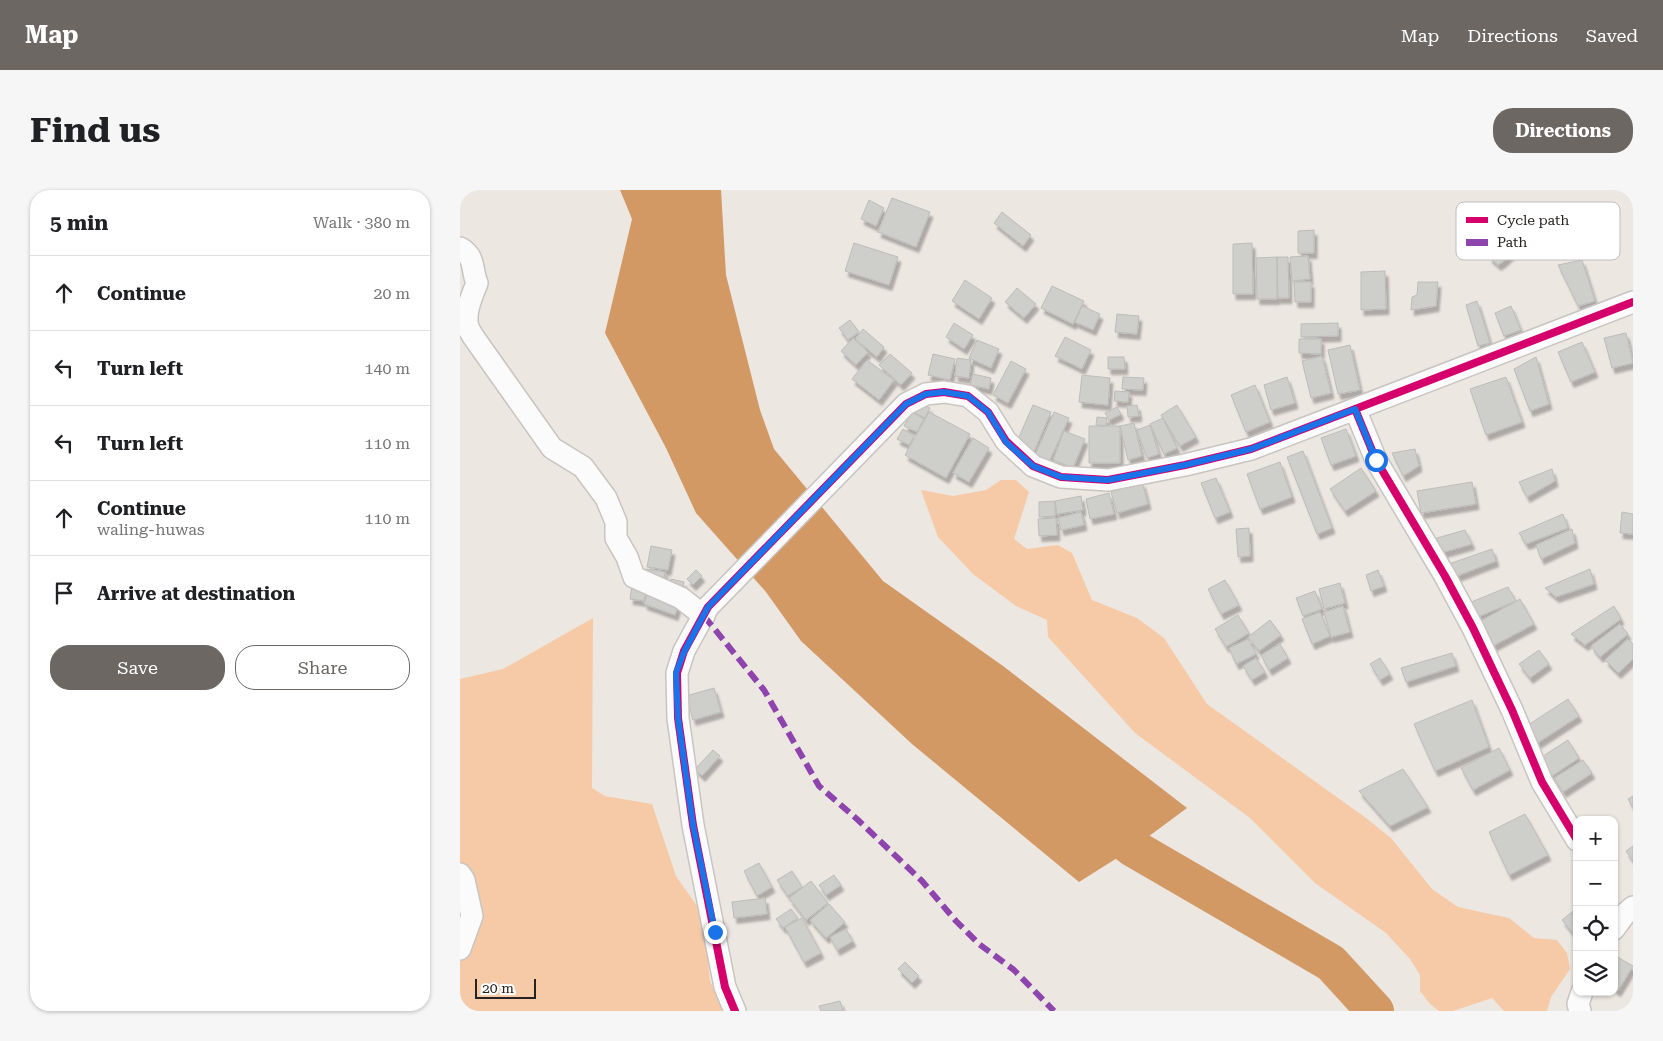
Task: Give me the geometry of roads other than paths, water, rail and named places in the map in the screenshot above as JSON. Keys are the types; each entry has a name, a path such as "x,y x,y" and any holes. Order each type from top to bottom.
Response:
{"street":[{"path":"460,248 465,251 473,262 477,283 467,308 468,327 552,448 583,467 606,498 616,522 616,538 627,557 634,577 681,598 706,612"},
{"path":"734,1011 725,987 693,825 678,718 676,673 684,652 706,612 906,404 926,394 944,392 968,396 988,412 1006,442 1033,466 1061,477 1108,480 1185,465 1251,449 1633,302"},
{"path":"1355,409 1376,460 1441,569 1473,628 1512,710 1542,782 1573,833"},
{"path":"460,874 464,880 472,916 460,949"},
{"path":"1580,1011 1578,1004 1581,996"}],"waterway":[{"path":"1092,817 1133,848 1331,963 1375,1011"}]}
